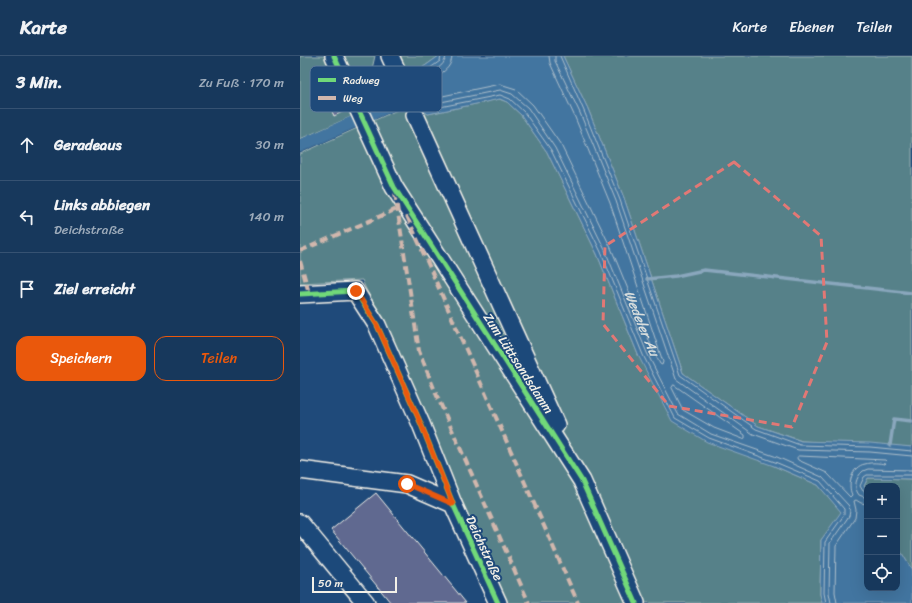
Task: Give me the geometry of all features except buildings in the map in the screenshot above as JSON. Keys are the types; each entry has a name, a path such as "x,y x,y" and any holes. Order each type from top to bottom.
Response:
{"street":[{"name":"Zum Lüttsandsdamm","path":"334,56 339,66"},
{"path":"390,56 395,66"},
{"name":"Zum Lüttsandsdamm","path":"360,112 394,187 582,481 636,603"},
{"path":"415,115 582,481"},
{"name":"Deichstraße","path":"300,294 356,291 377,325 421,424 453,504 498,603"},
{"path":"300,470 407,484 453,504"},
{"path":"300,523 366,603"}],"highlighted area":[{"path":"734,162 821,236 827,342 792,427 669,406 603,324 605,246"}],"green space":[{"path":"300,56 375,56 373,66 310,66 310,112 362,112 300,139"},
{"path":"394,56 439,56 425,66 399,66"},
{"path":"563,56 912,56 912,447 802,441 758,426 683,373 624,198 588,109"},
{"path":"499,99 507,102 521,115 547,152 597,254 639,357 774,466 818,485 842,512 821,540 820,594 822,603 639,603 419,112 425,112 428,114"},
{"path":"393,112 408,112 632,603 506,603 362,280 300,283 300,154"},
{"path":"868,478 912,479 912,570 900,550 900,483 866,483"}],"water":[{"name":"Wedeler Au","path":"439,56 563,56 588,109 624,198 683,373 758,426 801,441 870,443 912,447 912,479 868,478 864,483 864,591 900,591 900,550 912,570 912,603 822,603 820,594 821,540 841,512 818,485 774,466 707,442 672,421 639,357 597,254 547,152 521,115 507,102 500,99 442,111 442,66 425,66"},
{"path":"425,112 438,112 428,114"}],"waterway":[{"path":"300,146 376,112"},
{"path":"647,279 676,276 704,270 912,293"},
{"path":"890,445 894,419 912,421"}],"marked path":[{"path":"395,193 419,351 437,396 529,603"},
{"path":"300,251 397,209"},
{"path":"407,216 578,603"},
{"path":"300,261 309,293"}],"cycle path":[{"path":"334,56 339,66"},
{"path":"360,112 394,187 582,481 636,603"},
{"path":"300,294 355,291 377,325 421,424 453,504 498,603"}],"route":[{"path":"356,291 377,325 421,424 453,504 407,484"}]}
